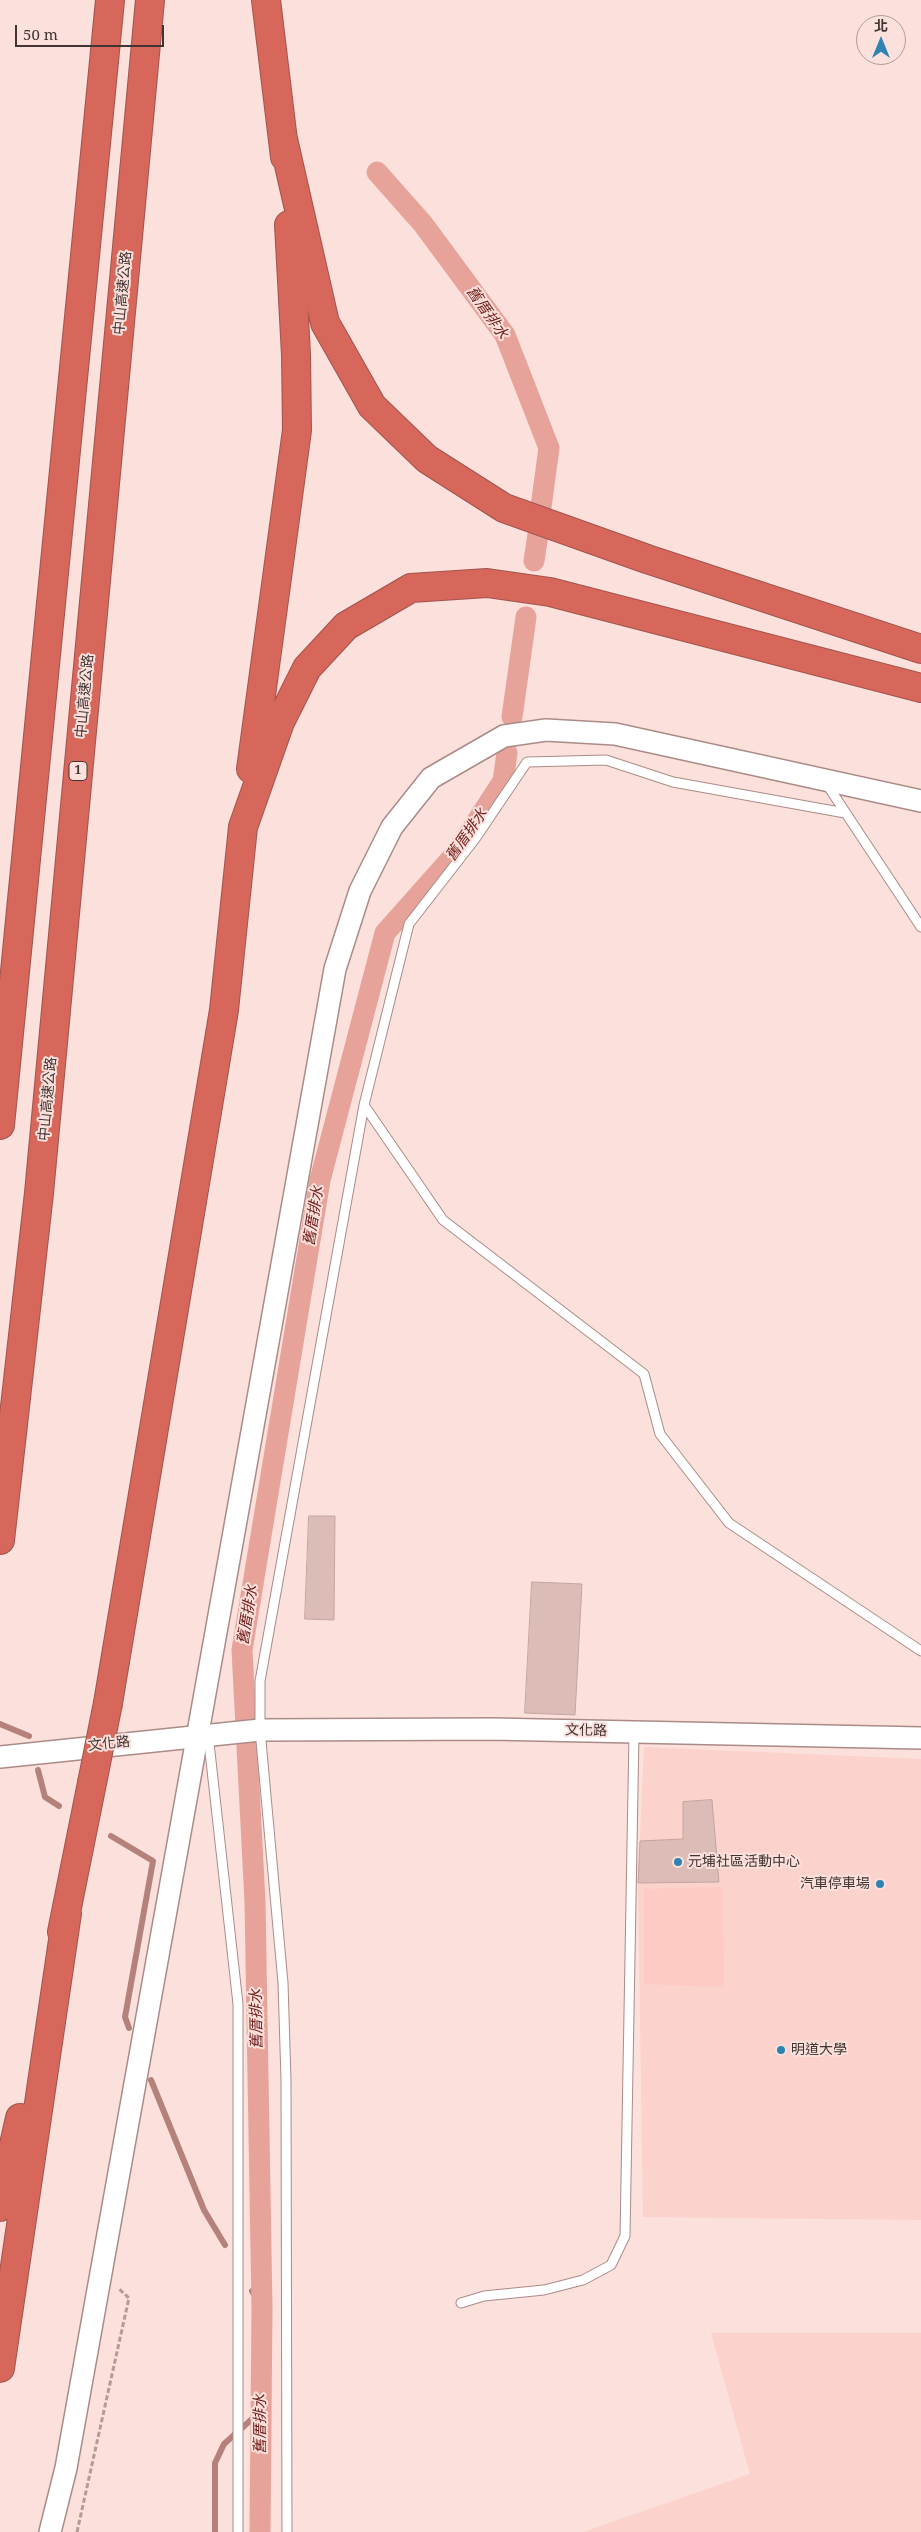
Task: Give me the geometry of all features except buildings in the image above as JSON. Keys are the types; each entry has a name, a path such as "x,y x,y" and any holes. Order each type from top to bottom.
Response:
{"highway":[{"path":"0,1125 110,0"},
{"name":"中山高速公路","path":"0,1540 39,1193 150,0"},
{"path":"0,2207 67,1913 108,1703 224,1010 243,827 297,430 296,355 283,138 266,0"},
{"path":"283,138 325,324 372,406 427,459 504,508 647,559 921,648"},
{"path":"243,827 280,722 307,668 346,626 411,588 487,583 550,592 921,688"},
{"path":"0,2368 67,1913"}],"street":[{"path":"50,2532 66,2468 101,2271 208,1734 335,968 360,891 392,828 431,778 504,736 546,730 615,734 921,801"},
{"name":"文化路","path":"0,1757 256,1730 492,1729 921,1738"}],"lane":[{"path":"287,2532 286,2080 283,1983 256,1730 260,1681 364,1105 408,924 475,839 527,762 606,760 673,782 845,813"},
{"path":"822,779 921,927"},
{"path":"364,1105 444,1220 644,1374 660,1434 729,1523 921,1651"},
{"path":"461,2303 484,2296 544,2290 583,2280 611,2265 625,2236 634,1732"},
{"path":"208,1734 238,2004 238,2532"}],"path":[{"path":"77,2532 129,2298 101,2271"}],"shaded area":[{"name":"明道大學","path":"644,1747 921,1759 921,2220 643,2217 638,1883"},
{"path":"723,1887 724,1987 644,1984 644,1889"},
{"path":"711,2333 921,2333 921,2532 583,2532 750,2474"}],"waterway":[{"name":"舊厝排水","path":"377,172 423,224 505,335 549,448 541,507"},
{"name":"舊厝排水","path":"534,561 538,534"},
{"name":"舊厝排水","path":"512,717 526,617"},
{"name":"舊厝排水","path":"260,2532 262,2308 255,1902 242,1650 320,1180 385,933 457,852 503,781 507,753"},
{"path":"0,1724 29,1736"},
{"path":"38,1770 45,1797 59,1806"},
{"path":"111,1836 153,1861 125,2017 129,2028"},
{"path":"151,2080 204,2210 225,2245"},
{"path":"252,2291 262,2308"},
{"path":"215,2532 215,2463 224,2444 261,2411"}],"place":[{"name":"元埔社區活動中心","path":"678,1862"},
{"name":"汽車停車場","path":"880,1884"},
{"name":"明道大學","path":"781,2050"}]}
